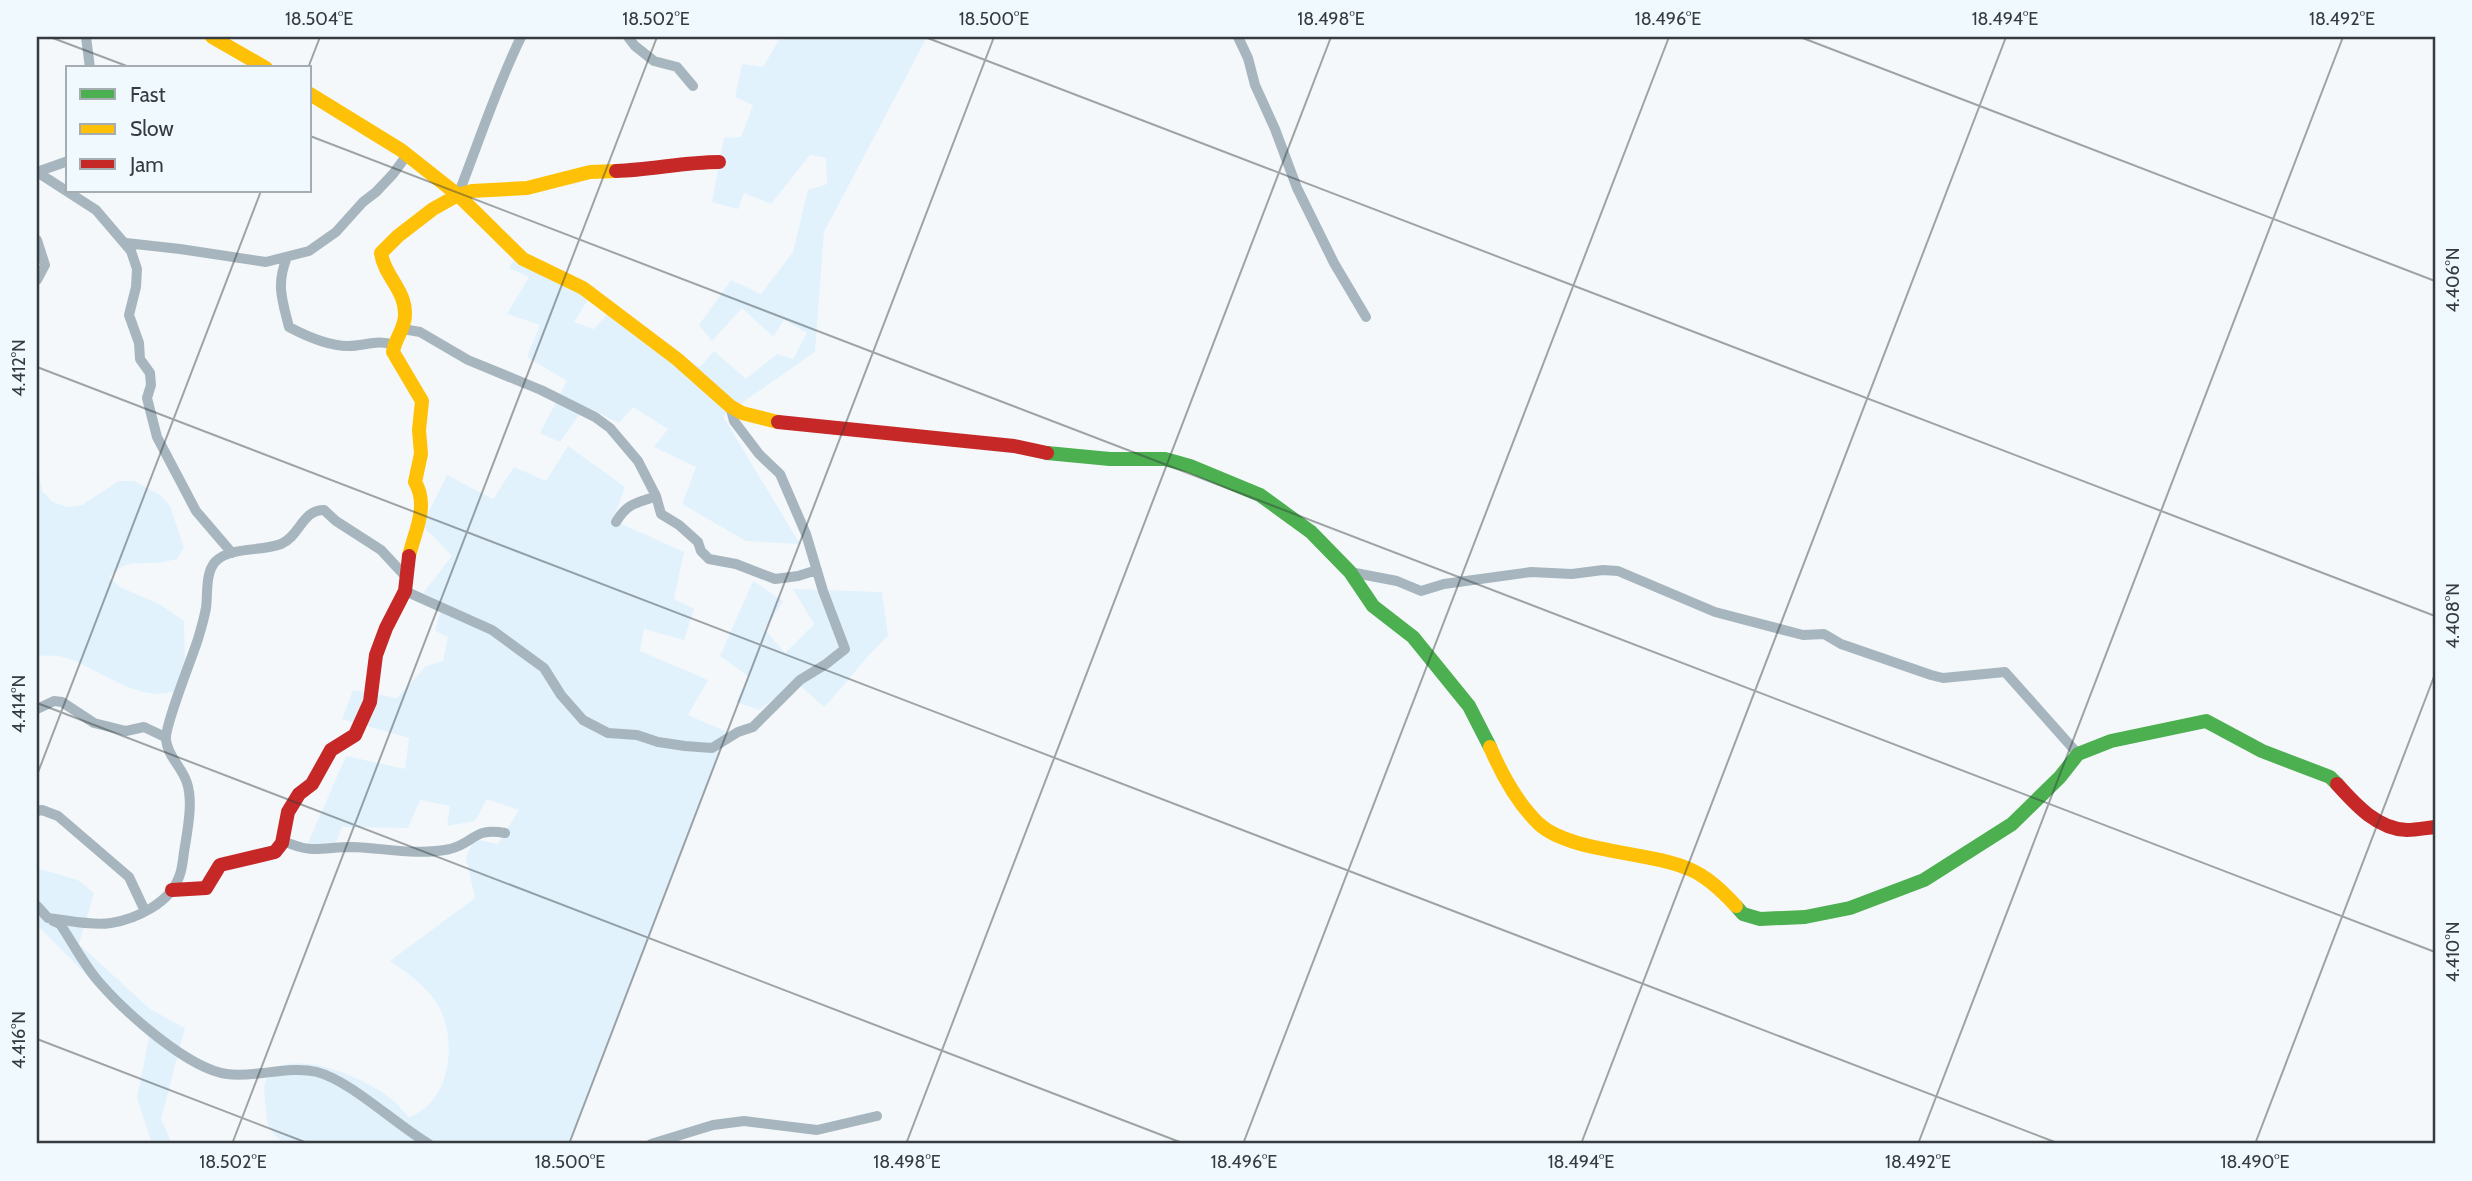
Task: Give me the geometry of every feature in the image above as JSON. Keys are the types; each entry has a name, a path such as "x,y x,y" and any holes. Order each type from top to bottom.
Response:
{"street":[{"path":"86,37 90,66"},
{"path":"212,37 263,66"},
{"path":"458,195 504,71 521,37"},
{"path":"628,37 654,61 677,67 693,86"},
{"path":"1238,37 1297,188 1334,262 1366,317"},
{"path":"312,95 407,155 458,195 523,260 583,288 677,359 730,406 742,413 764,420 833,429 1017,446 1059,456 1154,458 1180,463 1260,495 1311,533 1350,572 1373,606 1411,634 1469,706 1505,782 1540,825 1556,835 1590,846 1661,860 1691,869 1720,889 1744,914 1760,919 1805,917 1850,908 1924,880 2012,824 2060,777 2078,754 2111,741 2206,721 2262,751 2330,777 2357,806 2381,823 2405,830 2435,827"},
{"path":"126,243 266,262 309,251 336,232 393,174 407,155"},
{"path":"37,172 66,161"},
{"path":"172,890 206,888 210,885 214,870 220,865 275,852 282,841 288,812 299,794 312,784 331,750 355,735 370,702 376,655 406,585 409,555 422,509 422,494 415,482 421,454 419,430 422,401 393,352 393,345 403,329 405,307 403,296 381,261 381,253 433,209 458,195 472,191 509,191 590,172 640,170 688,162 719,162"},
{"path":"37,172 66,190"},
{"path":"69,192 96,209 131,251 137,269 129,315 139,343 140,359 150,373 151,385 147,398 157,437 195,511 232,553"},
{"path":"37,240 45,265 37,280"},
{"path":"287,257 281,274 281,296 289,327 307,336 346,346 385,342 393,345"},
{"path":"403,329 420,332 468,360 541,390 596,417 610,428 638,461 656,496 661,514 698,542 701,551 709,559 736,564 775,579 817,570"},
{"path":"37,906 48,918 110,923 145,911 159,903 172,890 180,877 189,804 187,784 170,754 165,737 198,639 206,609 210,572 216,561 232,553 262,550 291,539 314,510 324,510 336,521 382,550 406,585 492,630 544,668 561,695 583,720 608,733 637,735 658,742 712,748 738,732 753,727 800,680 845,649 806,534 780,474 759,454 734,421 730,406"},
{"path":"616,522 632,503 656,496"},
{"path":"1350,572 1397,582 1422,591 1444,584 1531,572 1572,574 1618,571 1715,612 1803,635 1824,634 1842,644 1931,675 1943,678 2005,672 2078,754"},
{"path":"37,709 54,701 62,702 93,723 126,731 144,727 165,737"},
{"path":"37,811 42,810 58,816 129,877 145,911"},
{"path":"282,841 311,850 354,847 429,852 452,848 481,832 491,830 505,833"},
{"path":"37,913 60,924 97,981 174,1049 206,1068 228,1074 317,1072 345,1084 429,1144"},
{"path":"651,1144 713,1125 744,1121 817,1130 877,1116"}],"shaded area":[{"path":"809,37 927,37 824,232 815,352 723,416 800,544 746,541 682,504 696,467 654,447 668,429 633,407 619,423 585,406 560,442 540,433 567,381 527,357 540,325 507,314 529,277 509,268 518,253 596,287 574,322 594,329 609,312 700,367 714,351 746,379 777,354 793,359 807,333 784,320 773,337 742,308 712,341 699,325 731,280 761,294 793,252 808,190 827,184 826,158 810,155 771,204 744,193 738,209 712,202 724,138 741,137 753,105 735,97 742,64 763,67 779,40"},
{"path":"568,446 625,487 613,520 684,552 674,599 694,609 684,640 644,629 640,651 708,680 688,715 727,732 569,1144 284,1144 269,1126 264,1087 274,1070 288,1064 325,1067 345,1074 379,1090 409,1117 423,1110 442,1084 449,1052 444,1019 428,992 390,961 475,898 466,858 474,839 498,844 519,810 487,799 475,821 447,826 450,806 420,800 408,828 342,827 333,851 307,845 346,756 405,769 409,738 342,719 353,690 397,698 426,666 443,661 448,637 435,631 443,603 423,593 452,556 422,525 447,475 493,499 514,467 546,481"},
{"path":"37,462 42,491 53,502 67,507 82,505 119,481 134,481 160,495 170,506 184,547 177,559 128,564 109,577 120,587 161,605 184,621 185,663 177,690 150,693 136,690 70,659 37,656"},
{"path":"753,581 783,601 765,630 785,653 814,624 793,589 882,592 888,636 824,707 796,682 759,710 736,702 749,677 720,656"},
{"path":"37,870 78,880 94,893 79,944 150,1009 185,1028 161,1119 172,1144 152,1144 137,1098 149,1038 37,925"}],"traffic: fast":[{"path":"1047,453 1110,459 1165,459 1190,466 1260,495 1311,532 1350,572 1373,606 1413,637 1469,706 1490,747"},
{"path":"1736,906 1743,914 1760,919 1805,917 1850,908 1924,880 2012,824 2060,777 2078,754 2111,741 2206,721 2262,751 2330,777 2337,784"}],"traffic: slow":[{"path":"212,37 263,66"},
{"path":"312,95 401,150 458,195 523,259 583,288 677,359 730,406 742,413 778,422"},
{"path":"409,556 421,509 415,482 421,454 419,430 422,401 393,352 403,325 404,306 381,253 433,209 458,195 472,191 527,188 590,172 616,171"},
{"path":"1490,747 1517,798 1531,816 1553,834 1570,841 1653,858 1689,869 1708,880 1736,906"}],"traffic: jam":[{"path":"616,171 719,162"},
{"path":"778,422 1014,446 1047,453"},
{"path":"172,890 206,888 220,865 275,852 282,843 288,812 299,794 312,784 331,750 355,735 370,702 376,655 405,591 409,556"},
{"path":"2337,784 2367,814 2386,825 2407,830 2435,827"}]}
